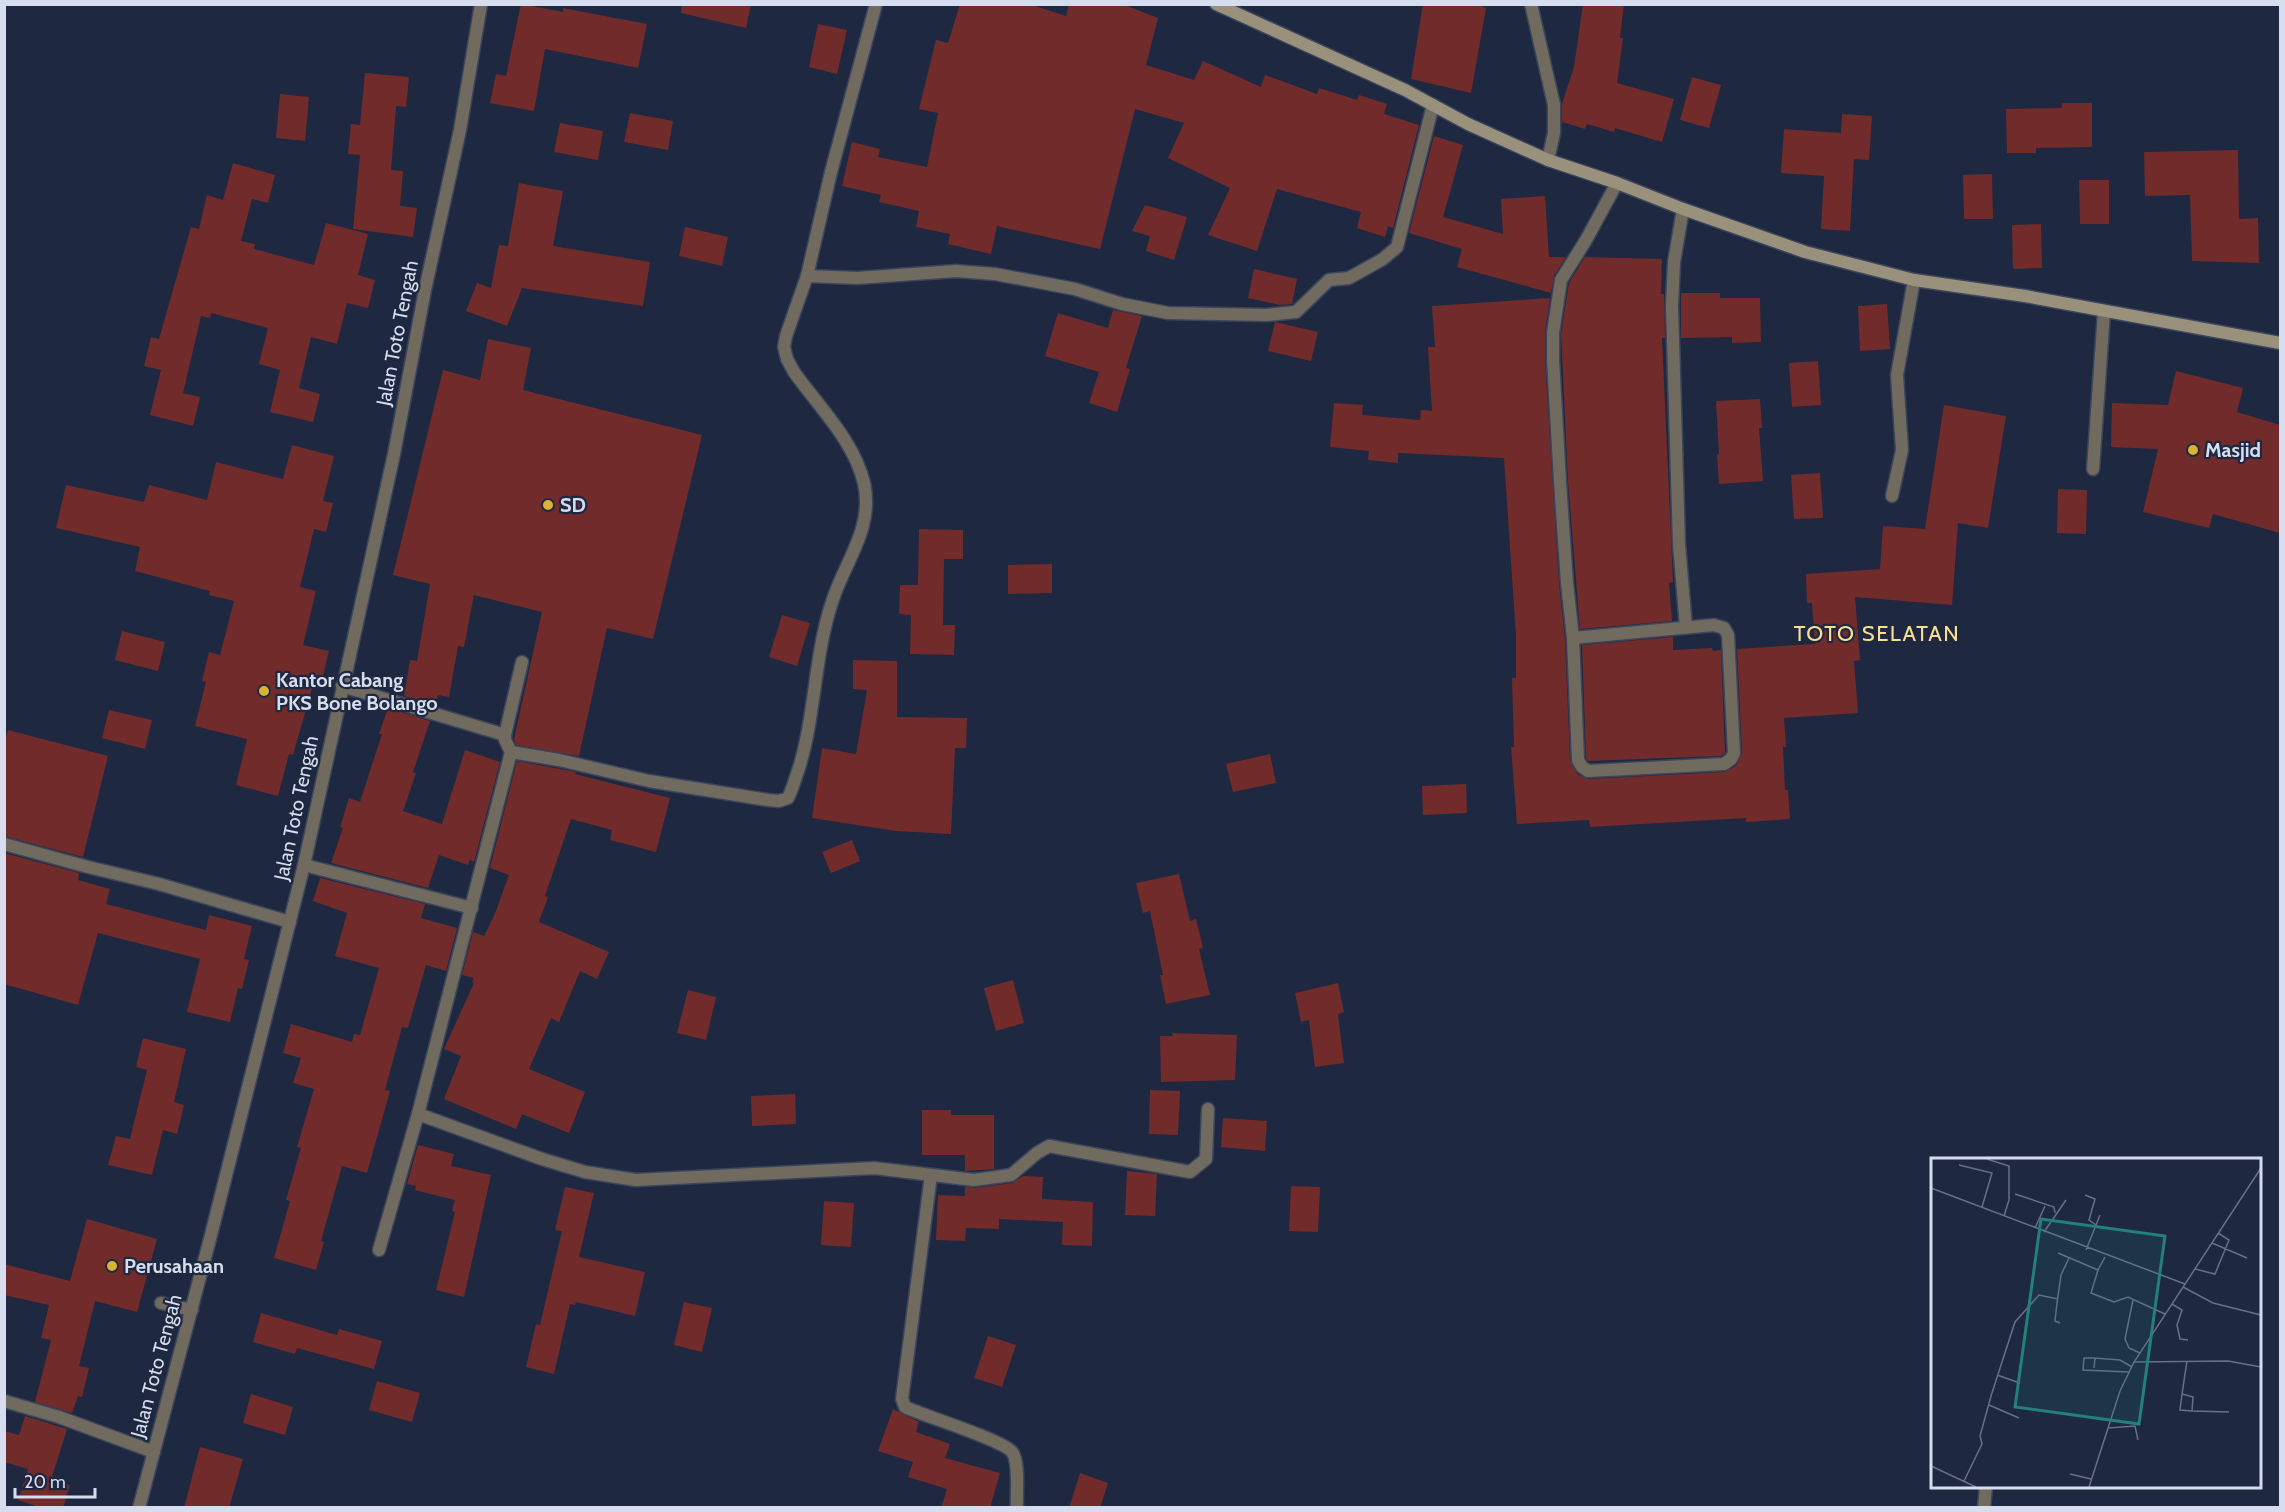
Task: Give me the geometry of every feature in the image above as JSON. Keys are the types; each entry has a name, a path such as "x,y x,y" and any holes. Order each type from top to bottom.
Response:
{"main road":[{"path":"1216,4 1548,160 1805,252 1914,280 2025,296 2280,343"}],"street":[{"name":"Jalan Toto Tengah","path":"139,1508 192,1310 304,865 394,454 423,301 445,203 481,4"},
{"path":"512,752 559,760 650,781 768,800 779,801 788,798 793,789 805,748 825,627 841,577 858,546 864,524 866,502 864,483 853,453 787,359 784,347 807,276 831,172 876,4"},
{"path":"1531,4 1554,105 1554,133 1548,160"},
{"path":"807,276 857,278 956,271 995,274 1075,289 1122,304 1168,313 1266,315 1296,312 1329,280 1349,278 1383,259 1396,247 1433,105"},
{"path":"1573,638 1686,627 1720,626 1724,628 1728,635 1734,753 1731,759 1724,764 1588,771 1578,760 1573,638 1560,482 1553,333 1561,280 1617,183"},
{"path":"1683,209 1674,262 1672,306 1679,544 1686,627"},
{"path":"1892,496 1902,450 1897,375 1914,280"},
{"path":"2092,470 2104,312"},
{"path":"379,1250 418,1114 512,752 505,740 505,735 522,662"},
{"path":"342,686 505,735"},
{"path":"4,844 159,884 290,922"},
{"path":"304,865 472,908"},
{"path":"418,1114 564,1166 585,1172 636,1180 874,1168 974,1180 1011,1175 1049,1146 1190,1172 1206,1159 1208,1109"},
{"path":"931,1174 902,1399 905,1407 998,1443 1013,1453 1016,1461 1017,1508"},
{"path":"161,1303 192,1310"},
{"path":"4,1401 59,1417 154,1452"},
{"path":"1984,1508 1986,1488"}],"building":[{"path":"521,4 563,12 563,8 647,24 638,68 545,49 534,111 490,103 496,74 506,76"},
{"path":"682,4 751,4 746,28 681,13"},
{"path":"960,4 1029,4 1066,16 1069,4 1122,4 1158,18 1146,65 1194,80 1203,61 1261,87 1265,75 1317,94 1319,88 1357,100 1359,95 1387,104 1384,114 1419,125 1393,228 1388,226 1385,237 1357,228 1361,212 1277,189 1257,251 1208,235 1230,188 1168,158 1184,123 1135,109 1100,249 997,226 991,254 948,244 950,234 916,227 919,211 879,202 881,195 842,186 852,142 880,149 878,157 927,167 938,113 919,109 936,40 948,43"},
{"path":"1423,4 1475,4 1486,8 1471,93 1411,79"},
{"path":"1583,4 1624,4 1620,38 1623,38 1617,83 1674,99 1662,142 1615,128 1614,132 1587,124 1585,129 1562,122 1562,104 1574,67"},
{"path":"818,24 847,30 837,74 809,67"},
{"path":"365,73 409,77 406,107 396,106 391,170 403,171 400,206 417,208 413,237 353,229 360,155 348,154 351,124 360,125"},
{"path":"1692,77 1721,85 1709,128 1680,120"},
{"path":"280,94 309,97 305,141 276,138"},
{"path":"2062,103 2092,103 2092,147 2036,148 2036,153 2007,153 2006,109 2062,108"},
{"path":"630,113 673,121 668,150 624,142"},
{"path":"1842,114 1872,116 1869,160 1854,159 1850,231 1821,229 1824,176 1781,173 1784,129 1841,133"},
{"path":"560,123 603,131 598,160 554,152"},
{"path":"1434,136 1463,145 1443,217 1503,234 1501,199 1545,196 1549,257 1566,257 1554,276 1551,293 1457,267 1462,249 1409,233"},
{"path":"2238,150 2239,219 2258,218 2259,263 2192,261 2190,195 2145,196 2144,152"},
{"path":"233,163 275,175 268,203 252,199 241,241 255,244 254,249 314,265 326,223 368,234 358,275 375,280 368,308 347,303 337,344 311,337 299,388 320,394 313,422 270,412 280,370 259,364 268,328 211,313 210,318 201,316 183,393 200,397 193,426 150,415 161,370 144,366 151,337 159,339 191,227 199,229 207,195 223,200"},
{"path":"1992,174 1993,219 1964,219 1963,175"},
{"path":"2079,180 2109,180 2109,224 2080,224"},
{"path":"519,183 563,191 553,246 650,262 643,306 522,288 507,326 466,311 477,283 491,288 499,245 508,246"},
{"path":"1145,205 1187,217 1174,260 1146,251 1150,236 1132,231"},
{"path":"2041,224 2042,268 2013,269 2012,225"},
{"path":"685,227 728,237 722,266 679,256"},
{"path":"1585,257 1662,259 1661,294 1664,294 1665,338 1662,338 1673,582 1669,583 1672,621 1580,629 1568,481 1561,334 1569,283"},
{"path":"1254,269 1297,279 1292,304 1280,305 1248,298"},
{"path":"1681,293 1720,293 1720,298 1760,298 1761,342 1732,343 1732,337 1681,338"},
{"path":"1550,298 1545,332 1545,360 1559,584 1565,639 1570,760 1577,774 1588,779 1724,772 1736,766 1742,753 1737,649 1815,644 1812,603 1807,603 1806,574 1880,569 1883,526 1925,529 1944,405 2006,416 1988,528 1958,523 1952,605 1855,597 1860,660 1854,661 1858,713 1784,718 1785,790 1788,790 1790,819 1746,822 1746,818 1590,827 1589,820 1517,824 1511,747 1514,747 1512,678 1516,678 1516,636 1504,458 1398,453 1398,463 1368,460 1369,451 1330,447 1334,403 1363,405 1362,415 1420,420 1421,410 1432,411 1428,347 1435,347 1432,306"},
{"path":"1887,304 1890,349 1860,351 1858,306"},
{"path":"1113,310 1142,316 1126,368 1130,369 1117,412 1089,403 1099,372 1045,356 1058,313 1108,328"},
{"path":"1275,322 1318,332 1311,361 1268,351"},
{"name":"SD","path":"488,339 531,348 523,390 702,435 653,639 607,628 579,756 516,745 514,739 542,612 474,595 464,647 458,646 449,697 438,695 435,705 404,696 410,660 417,661 430,584 393,575 443,370 480,380"},
{"path":"1818,361 1821,405 1792,407 1789,363"},
{"path":"2176,371 2243,388 2237,412 2280,425 2280,533 2213,514 2209,528 2143,512 2158,449 2111,447 2112,403 2168,405"},
{"path":"1760,399 1762,428 1759,428 1763,481 1719,484 1716,401"},
{"path":"292,445 334,456 323,501 333,503 326,532 314,529 300,587 316,591 303,645 329,651 322,680 315,678 293,755 289,754 278,796 236,785 247,739 195,726 206,682 202,681 209,652 220,655 234,601 209,595 210,591 135,571 140,547 56,528 66,485 144,502 149,485 207,500 216,462 283,479"},
{"path":"1820,473 1823,518 1794,519 1791,475"},
{"path":"2058,489 2087,490 2086,534 2057,533"},
{"path":"919,529 963,530 963,559 944,559 943,625 955,625 954,655 910,654 911,615 899,614 900,585 918,585"},
{"path":"1052,564 1052,593 1008,594 1008,565"},
{"path":"782,615 810,623 797,666 769,657"},
{"path":"122,631 165,642 158,671 115,660"},
{"path":"1673,637 1673,650 1712,648 1713,651 1721,650 1725,753 1721,756 1588,761 1586,758 1582,645"},
{"path":"853,660 897,661 897,717 967,718 966,748 955,748 951,834 896,831 812,818 822,748 856,754 867,690 853,689"},
{"path":"388,708 430,721 403,811 442,824 465,750 500,762 474,862 470,860 468,865 439,855 428,888 331,863 343,828 340,827 349,798 360,802"},
{"path":"109,710 152,720 145,749 102,738"},
{"path":"8,730 108,756 83,857 4,836 4,744"},
{"path":"1270,754 1276,783 1233,792 1226,764"},
{"path":"517,761 576,772 575,774 670,798 656,852 610,840 612,830 571,819 545,896 548,897 539,922 609,952 597,979 580,971 559,1022 551,1018 529,1069 585,1092 569,1133 522,1114 516,1129 444,1099 461,1056 444,1049 474,983 472,982 474,978 462,975 473,932 484,936 509,875 490,868"},
{"path":"1466,784 1467,813 1423,815 1422,786"},
{"path":"852,840 860,861 831,873 822,852"},
{"path":"4,853 79,873 78,880 110,889 106,904 206,930 209,915 252,926 244,959 249,960 242,989 238,988 230,1022 187,1012 200,959 98,933 78,1005 4,984"},
{"path":"1179,874 1190,921 1196,919 1203,948 1199,949 1210,995 1166,1004 1160,975 1163,975 1150,911 1143,913 1136,883"},
{"path":"320,878 425,904 421,918 457,928 446,971 426,965 408,1028 402,1027 385,1090 390,1091 367,1173 342,1166 321,1241 324,1242 316,1270 274,1258 290,1201 286,1200 301,1148 297,1147 314,1089 293,1083 301,1058 283,1053 291,1024 352,1042 354,1034 360,1035 379,968 335,956 347,913 313,901"},
{"path":"1013,980 1024,1023 996,1031 984,988"},
{"path":"1338,983 1344,1012 1338,1014 1344,1063 1315,1067 1309,1020 1301,1022 1295,993"},
{"path":"688,990 716,997 706,1040 677,1033"},
{"path":"1172,1033 1237,1035 1235,1080 1161,1082 1160,1036 1173,1036"},
{"path":"143,1038 186,1049 174,1102 184,1105 177,1134 163,1130 152,1175 108,1165 116,1136 130,1139 147,1070 136,1067"},
{"path":"1150,1090 1180,1091 1178,1135 1149,1134"},
{"path":"795,1094 796,1124 752,1126 751,1096"},
{"path":"922,1110 951,1110 951,1115 994,1115 994,1169 965,1171 965,1155 922,1155"},
{"path":"1223,1118 1267,1121 1265,1151 1221,1147"},
{"path":"418,1145 454,1154 451,1166 491,1175 464,1297 436,1290 455,1212 452,1211 455,1200 415,1190 416,1186 407,1184"},
{"path":"1127,1171 1157,1174 1155,1216 1125,1215"},
{"path":"1023,1176 1043,1177 1042,1199 1093,1202 1092,1246 1062,1245 1063,1222 999,1219 999,1229 966,1228 965,1241 936,1240 938,1195 965,1196 965,1187 975,1188 1012,1183"},
{"path":"1291,1186 1320,1187 1318,1232 1289,1231"},
{"path":"565,1187 594,1193 579,1257 645,1272 635,1316 576,1302 575,1305 570,1304 554,1374 526,1367 536,1324 540,1325 562,1231 555,1230"},
{"path":"824,1201 854,1203 851,1247 821,1245"},
{"path":"87,1219 157,1239 137,1312 95,1301 79,1366 89,1368 82,1397 78,1396 72,1413 35,1402 51,1340 41,1338 49,1305 4,1295 4,1264 70,1281"},
{"path":"684,1302 712,1308 702,1352 674,1345"},
{"path":"261,1313 337,1335 339,1329 382,1341 374,1369 297,1348 295,1354 253,1342"},
{"path":"988,1336 1016,1345 1002,1387 974,1378"},
{"path":"377,1381 420,1393 412,1422 369,1410"},
{"path":"251,1394 293,1407 285,1435 243,1423"},
{"path":"893,1409 919,1422 916,1432 950,1444 945,1458 1000,1473 990,1508 941,1508 947,1489 908,1477 913,1462 878,1451"},
{"path":"25,1416 67,1429 51,1480 70,1485 63,1508 42,1508 18,1500 28,1469 4,1462 4,1431 19,1435"},
{"path":"200,1447 243,1459 229,1508 184,1508"},
{"path":"1080,1473 1108,1483 1100,1508 1069,1508"}],"place":[{"name":"Masjid","path":"2193,450"},
{"name":"SD","path":"548,505"},
{"name":"Kantor Cabang PKS Bone Bolango","path":"264,691"},
{"name":"Perusahaan","path":"112,1266"}],"district":[{"name":"TOTO SELATAN","path":"1877,633"}]}
